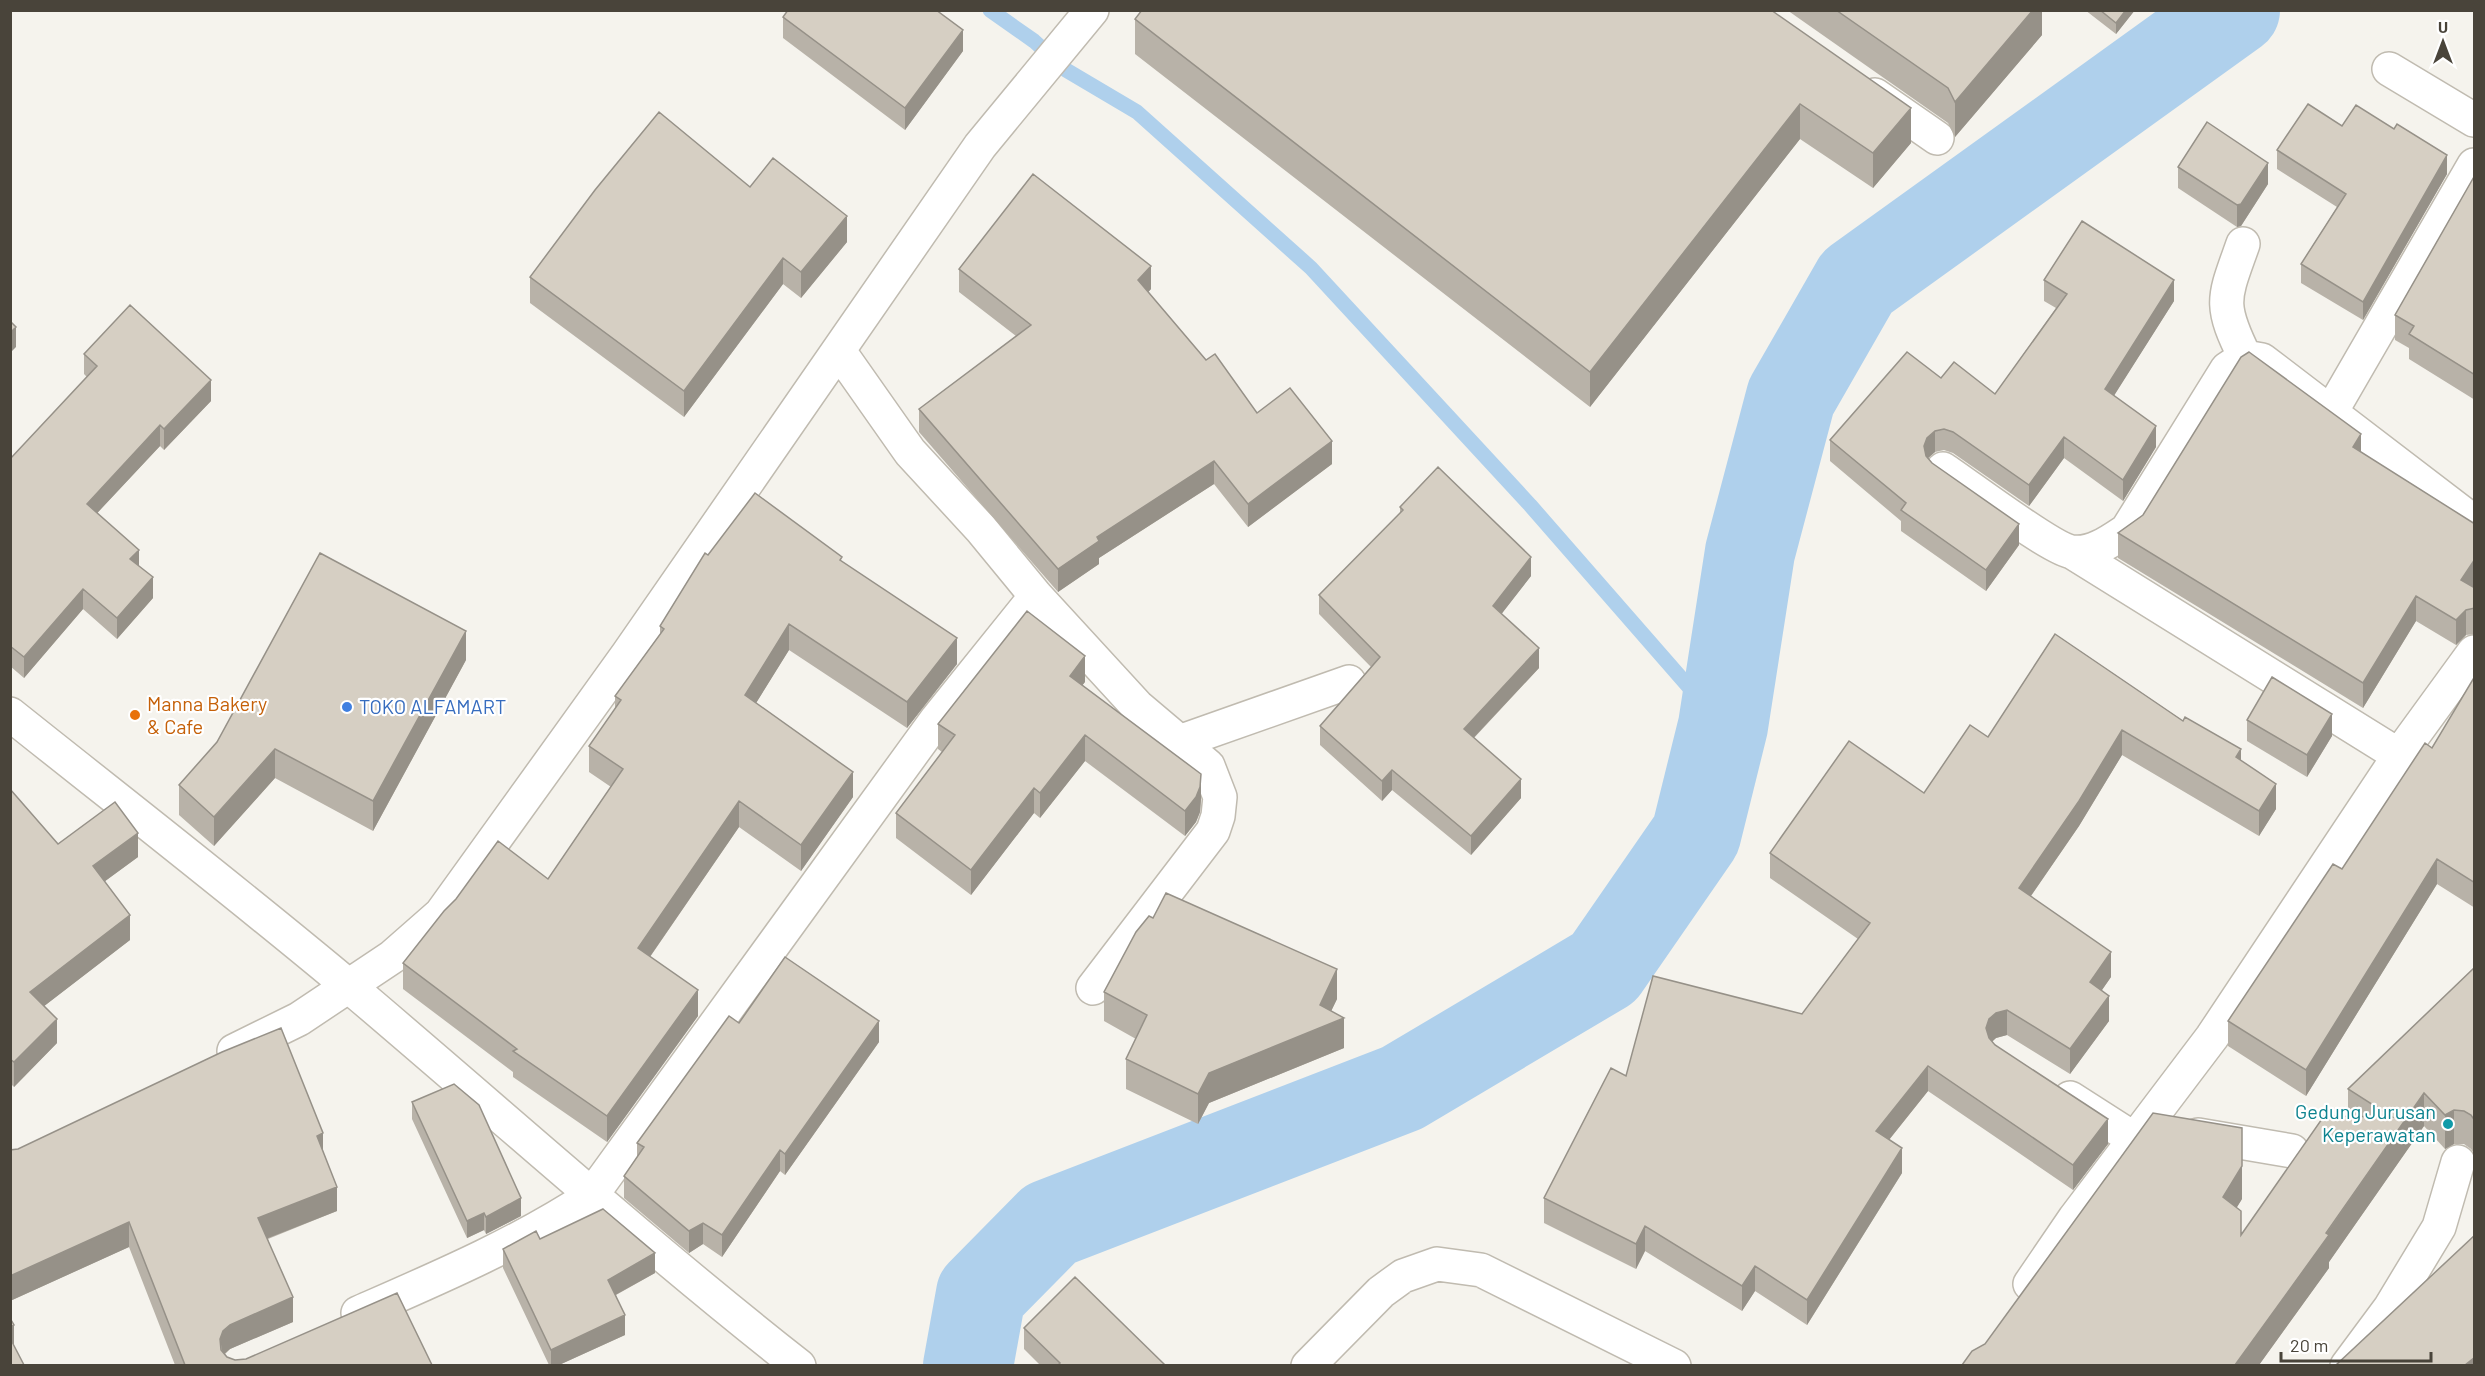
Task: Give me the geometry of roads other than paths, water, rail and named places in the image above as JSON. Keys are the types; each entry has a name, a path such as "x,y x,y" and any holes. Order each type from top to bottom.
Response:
{"street":[{"path":"208,1064 299,1019 392,957 441,914 621,663 839,351 864,309 980,146 1092,10"},
{"path":"2389,69 2475,120"},
{"path":"1852,79 1937,138"},
{"path":"2331,412 2475,165"},
{"path":"2243,244 2226,294 2228,323 2245,357"},
{"path":"839,351 910,452 981,529 1036,596 1137,706 1208,766 1220,797 1218,816 1213,831 1093,988"},
{"path":"2072,552 2102,546 2127,530 2228,369 2245,357 2262,360 2475,522"},
{"path":"1943,469 2049,541 2072,552 2400,756"},
{"path":"336,1323 505,1246 543,1227 591,1196 937,719 1036,596"},
{"path":"2013,1308 2140,1132 2212,1037 2453,678 2475,652"},
{"path":"1179,742 1349,682"},
{"path":"10,714 348,986 591,1196 706,1292 799,1365"},
{"path":"2044,1079 2140,1132 2292,1151"},
{"path":"2347,1365 2390,1308 2439,1227 2458,1162"},
{"path":"1308,1365 1382,1292 1403,1276 1437,1263 1481,1270 1674,1365"}],"waterway":[{"path":"990,10 1034,41 1066,70 1137,112 1311,268 1530,505 1723,726"},
{"path":"968,1366 981,1294 1050,1224 1402,1088 1604,968 1696,835 1723,726 1750,552 1791,397 1857,282 2235,10"}],"place":[{"name":"TOKO ALFAMART","path":"347,707"},
{"name":"Manna Bakery & Cafe","path":"135,715"},
{"name":"Gedung Jurusan Keperawatan","path":"2448,1124"}]}
